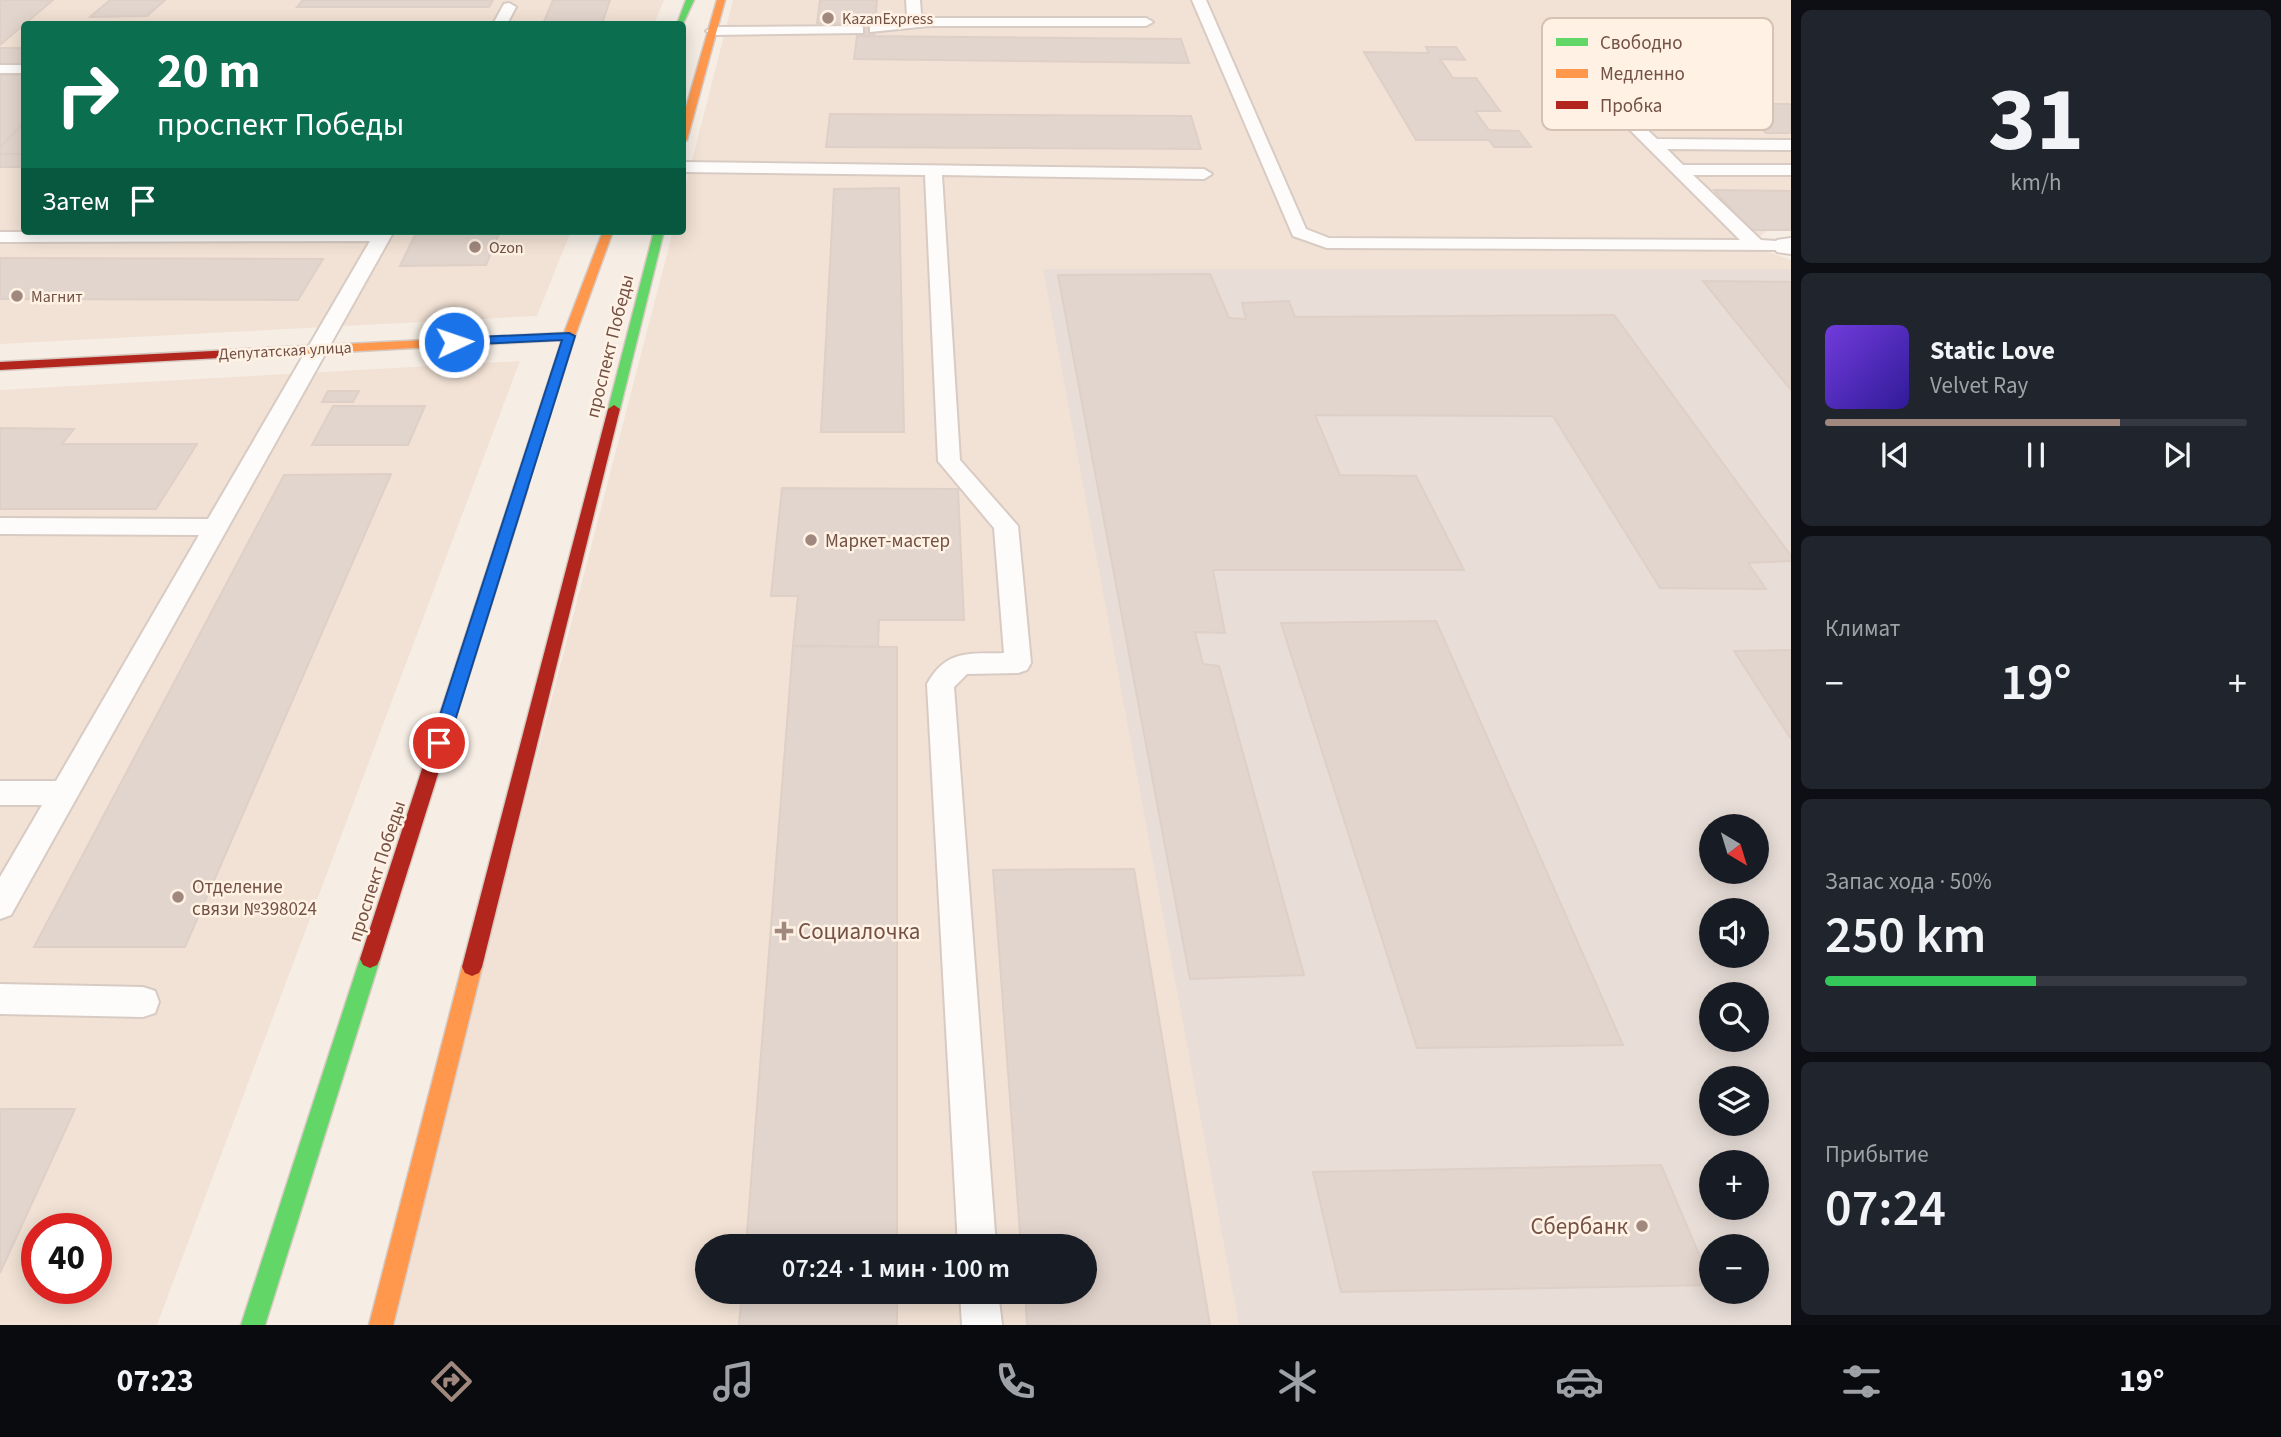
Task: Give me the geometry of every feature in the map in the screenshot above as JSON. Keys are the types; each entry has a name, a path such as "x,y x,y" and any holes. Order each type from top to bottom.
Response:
{"main road":[{"path":"682,21 690,0"},
{"path":"686,126 721,0"},
{"name":"проспект Победы","path":"253,1325 569,336 607,235"},
{"name":"проспект Победы","path":"381,1325 658,235"},
{"name":"Депутатская улица","path":"0,366 569,336"}],"lane":[{"path":"913,0 914,16 929,22"},
{"path":"1199,0 1299,232 1327,243 1789,246"},
{"path":"502,21 509,7"},
{"path":"875,29 929,22 1146,22"},
{"path":"713,31 858,30"},
{"path":"0,69 21,69"},
{"path":"1638,130 1756,246"},
{"path":"1652,144 1791,145"},
{"path":"686,167 1204,174"},
{"path":"933,170 949,461 1006,526 1018,663 960,664 940,684 975,1234"},
{"path":"1679,170 1791,170"},
{"path":"0,237 192,235"},
{"path":"0,905 321,348 383,235"},
{"path":"0,526 216,527"},
{"path":"0,793 64,793"},
{"path":"0,999 143,1002"},
{"path":"980,1304 982,1325"}],"shaded area":[{"path":"0,0 664,0 655,21 21,21 21,235 569,235 537,316 0,344"},
{"path":"733,0 1791,0 1791,228 1770,228 1750,245 1791,260 1791,1325 389,1325 672,235 686,235 686,184"},
{"path":"1043,269 1791,269 1791,1325 1239,1325"},
{"path":"520,361 157,1325 0,1325 0,390"}],"building":[{"path":"53,0 28,21 21,21 21,27 0,45 0,2"},
{"path":"110,0 165,0 147,16 90,17"},
{"path":"303,0 493,0 489,7 297,7"},
{"path":"553,0 610,0 603,21 544,21"},
{"path":"820,0 877,0 874,36 857,36 860,23 817,23"},
{"path":"857,36 1181,39 1189,63 854,59"},
{"path":"1426,47 1456,47 1465,60 1440,59 1453,78 1476,78 1500,111 1475,111 1489,130 1519,131 1531,147 1494,147 1489,140 1416,140 1364,52 1429,53"},
{"path":"0,48 21,48 21,65 0,65"},
{"path":"0,75 21,75 21,126 0,147"},
{"path":"1773,104 1791,104 1791,133 1766,133 1763,130 1773,130"},
{"path":"830,114 1191,116 1201,149 826,147"},
{"path":"21,126 21,154 0,154 0,147"},
{"path":"0,154 21,154 21,167 0,167"},
{"path":"899,188 904,432 821,432 834,189"},
{"path":"1714,190 1791,191 1791,230 1750,230"},
{"path":"415,235 498,235 486,265 400,266"},
{"path":"0,258 323,259 298,300 0,299"},
{"path":"1210,274 1229,318 1246,319 1242,303 1289,301 1295,317 1614,315 1791,556 1791,561 1748,563 1766,589 1660,588 1553,416 1315,415 1340,475 1416,476 1464,570 1213,570 1225,633 1195,632 1203,664 1219,666 1304,975 1190,979 1058,275"},
{"path":"1703,281 1791,282 1791,390"},
{"path":"328,391 359,391 353,402 322,402"},
{"path":"333,406 425,406 408,445 312,445"},
{"path":"0,428 74,429 62,444 197,444 156,509 0,509"},
{"path":"391,474 185,947 34,947 284,475"},
{"path":"782,488 958,489 964,620 879,620 878,647 793,646 798,596 771,596"},
{"path":"1436,621 1623,1045 1417,1048 1281,623"},
{"path":"793,646 897,647 897,1234 747,1234"},
{"path":"1791,650 1791,739 1734,651"},
{"path":"1134,869 1210,1325 1027,1325 1026,1304 1097,1304 1097,1234 1020,1234 993,870"},
{"path":"0,1109 75,1109 27,1213 21,1213 21,1227 0,1273"},
{"path":"1661,1165 1699,1254 1699,1285 1341,1292 1313,1172"},
{"path":"741,1304 897,1304 897,1325 739,1325"}],"traffic: fast":[{"path":"682,21 690,0"},
{"path":"614,409 658,235"},
{"path":"253,1325 370,959"}],"traffic: slow":[{"path":"686,126 721,0"},
{"path":"521,487 569,336 607,235"},
{"path":"268,352 569,336"},
{"path":"381,1325 472,967"}],"traffic: jam":[{"path":"0,366 268,352"},
{"path":"472,967 614,409"},
{"path":"370,959 521,487"}],"place":[{"name":"KazanExpress","path":"828,18"},
{"name":"Ozon","path":"475,247"},
{"name":"Магнит","path":"17,296"},
{"name":"Маркет-мастер","path":"811,540"},
{"name":"Отделение связи №398024","path":"178,897"},
{"name":"Социалочка","path":"784,931"},
{"name":"Сбербанк","path":"1642,1226"}],"route":[{"path":"439,743 569,336 454,342"}]}
